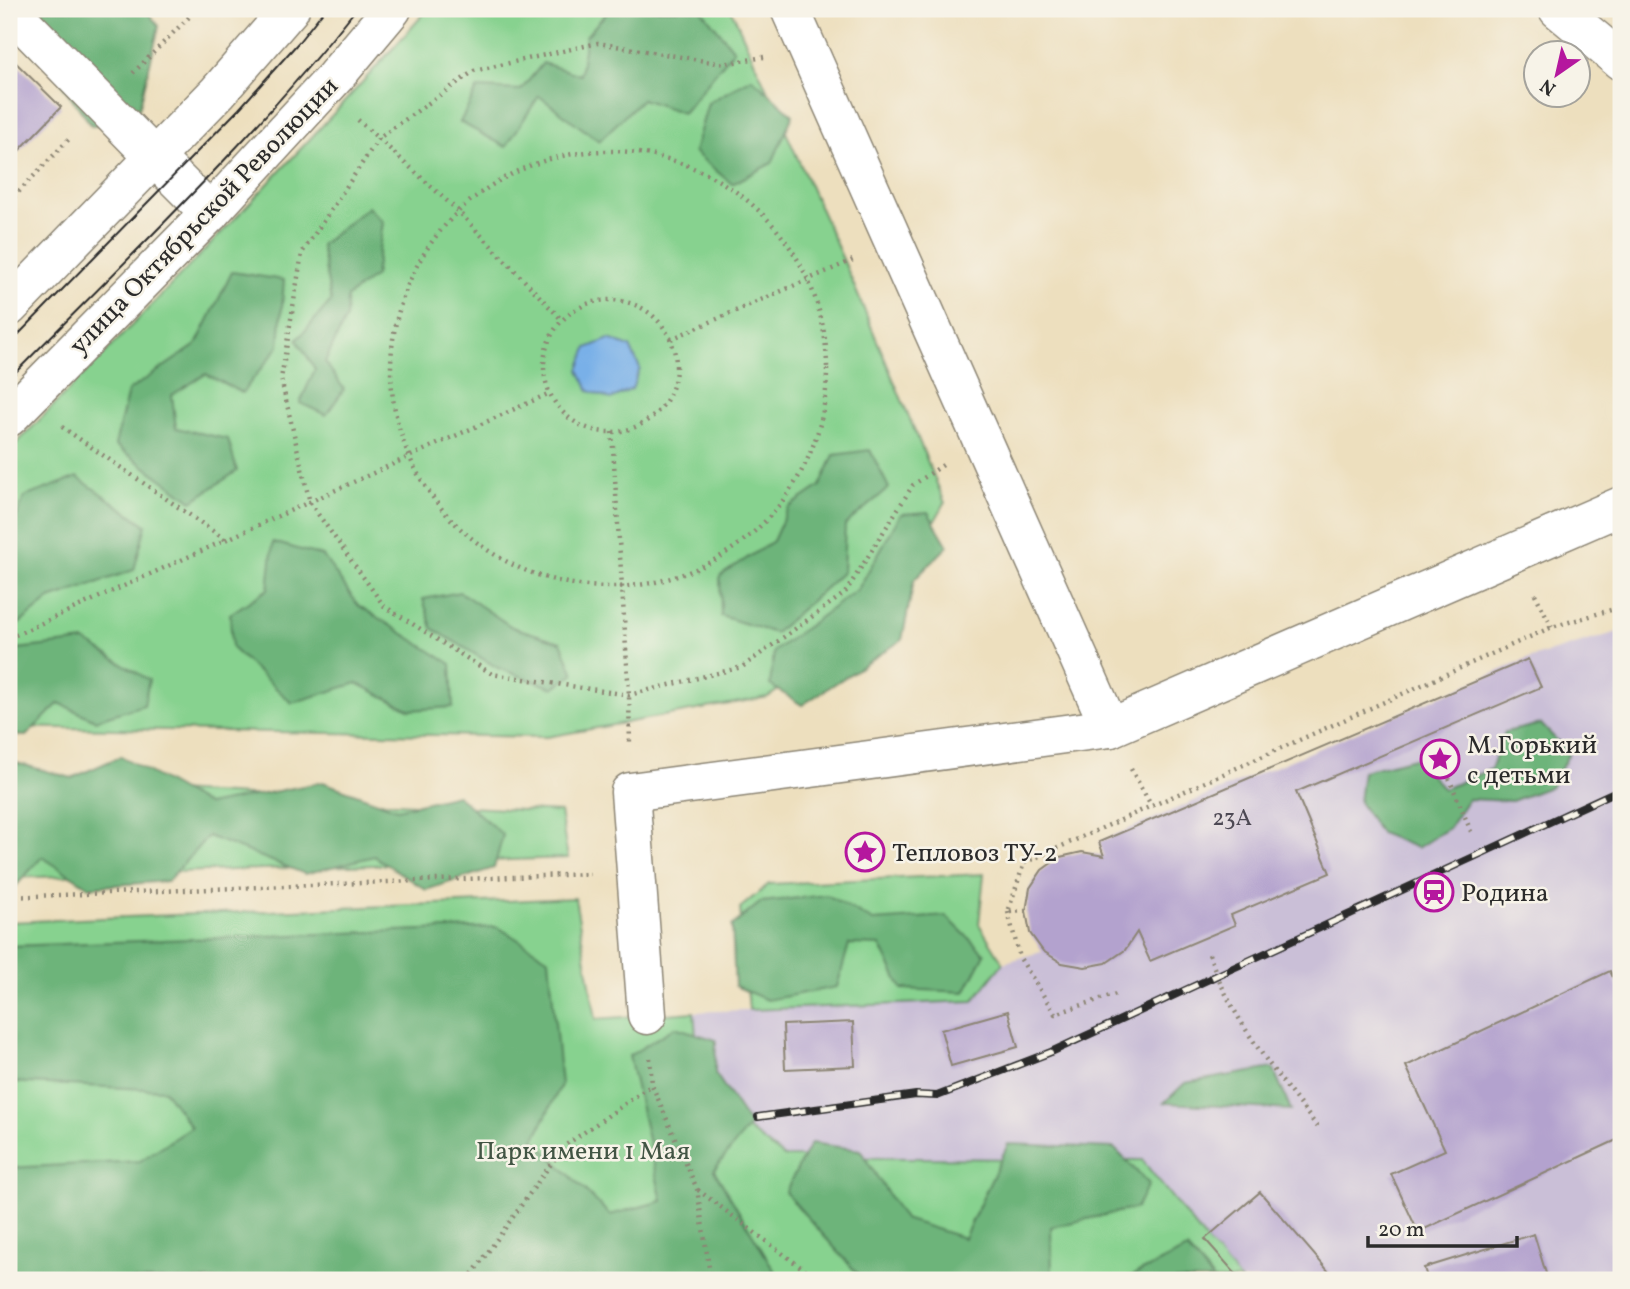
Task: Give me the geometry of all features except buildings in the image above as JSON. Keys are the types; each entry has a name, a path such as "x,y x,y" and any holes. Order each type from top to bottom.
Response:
{"main road":[{"path":"9,9 210,213"},
{"path":"9,307 218,92 290,9"},
{"name":"улица Октябрьской Революции","path":"9,417 210,213 335,77 392,9"},
{"path":"790,9 1110,728"},
{"path":"1559,9 1621,61"},
{"path":"648,1015 630,792 1110,728 1621,506"}],"path":[{"path":"809,50 723,64 598,43 474,71 379,138 302,253 281,379 310,503 384,607 492,674 629,695 742,667 845,593 913,485 981,439"},
{"path":"356,118 457,210 562,320"},
{"path":"602,148 687,162 760,208 810,278 830,363 816,448 769,521 699,571 622,588 530,576 457,530 407,459 387,375 401,290 457,210 518,167 602,148"},
{"path":"671,339 810,278"},
{"path":"608,300 634,304 656,318 671,339 677,364 672,390 659,412 637,427 612,432 587,428 565,414 550,393 544,368 548,343 562,320 583,306 608,300"},
{"path":"9,638 550,393"},
{"path":"58,424 226,540"},
{"path":"612,432 629,695 630,792"},
{"path":"1119,993 1055,1014 1020,958 1008,912 1024,863 1552,627 1621,607"},
{"path":"1449,778 1472,834"},
{"path":"9,897 636,872"},
{"path":"1008,912 1026,911"},
{"path":"1209,954 1217,976 1248,1035 1320,1130"},
{"path":"648,1015 652,1085 697,1189 711,1280"},
{"path":"468,1280 564,1147 652,1085"},
{"path":"697,1189 818,1280"}],"shaded area":[{"path":"1621,631 1621,1280 1241,1280 1142,1160 784,1157 701,1094 694,1012 973,1001 1003,963 1043,951 1030,933 1026,911 1030,888 1042,870 1060,857 1082,852 1104,856 1099,842 1528,659"}],"green space":[{"path":"42,9 145,9 159,26 139,109 92,126 61,83 74,46 43,19"},
{"path":"428,9 731,9 845,264 945,503 877,622 768,697 547,737 9,727 9,451 169,288"},
{"path":"610,9 701,9 734,50 683,113 642,99 599,141 539,96 506,147 460,122 478,88 521,90 543,63 580,75 586,36"},
{"path":"752,78 793,115 772,163 732,184 694,152 708,103"},
{"path":"368,207 383,222 375,276 347,297 346,318 325,362 344,389 326,415 300,403 315,369 297,340 331,301 321,245"},
{"path":"232,272 284,280 279,346 242,393 206,374 172,395 176,428 228,439 237,471 192,501 115,445 128,391 196,345"},
{"path":"870,450 889,488 845,525 843,572 775,633 721,616 720,576 773,541 788,508 820,486 834,455"},
{"path":"77,477 146,525 134,570 50,599 9,632 9,537 24,497"},
{"path":"928,512 948,546 914,580 902,640 802,705 770,685 774,651 858,589 901,514"},
{"path":"273,542 323,556 358,605 451,664 453,707 410,710 357,683 292,703 232,648 230,614 268,589"},
{"path":"460,592 512,627 561,642 574,674 553,688 498,668 432,628 423,599"},
{"path":"85,641 149,680 144,705 95,720 59,703 26,736 9,735 9,650"},
{"path":"1541,724 1569,753 1552,786 1512,801 1468,799 1449,828 1417,848 1380,833 1359,802 1363,771 1414,758 1444,789 1491,769 1505,732"},
{"path":"121,756 207,805 323,782 397,809 457,795 503,835 494,868 426,890 374,856 305,874 208,836 168,881 89,887 42,857 15,887 9,888 9,761 72,778"},
{"path":"9,782 560,812 568,858 9,878"},
{"path":"984,874 979,924 1003,963 973,1001 749,1010 740,908 769,884"},
{"path":"827,895 873,921 946,916 985,954 965,992 902,989 880,945 849,944 837,987 767,1000 735,986 732,926 761,902"},
{"name":"Парк имени 1 Мая","path":"575,898 596,1019 694,1012 701,1094 784,1157 1142,1160 1241,1280 9,1280 9,922"},
{"name":"Парк имени 1 Мая","path":"498,927 549,959 561,1085 534,1140 610,1215 662,1201 629,1056 675,1027 716,1040 715,1073 750,1125 714,1170 780,1280 9,1280 9,1168 140,1161 191,1127 164,1090 9,1082 9,946"},
{"path":"1273,1068 1291,1110 1164,1103 1185,1083"},
{"path":"811,1143 860,1150 904,1219 964,1238 1008,1144 1114,1148 1149,1184 1136,1208 1051,1227 1052,1280 863,1280 785,1192"},
{"path":"1187,1249 1214,1280 1124,1280"}],"water":[{"path":"609,339 630,347 640,368 632,389 611,399 589,391 579,370 587,348"}],"tram line":[{"path":"9,344 239,109 325,9"},
{"path":"9,379 231,153 356,9"}],"railway":[{"path":"758,1117 916,1095 937,1096 1051,1052 1621,789"}],"place":[{"name":"М.Горький с детьми","path":"1440,759"},
{"name":"Тепловоз ТУ-2","path":"865,852"},
{"name":"Родина","path":"1434,892"}]}
